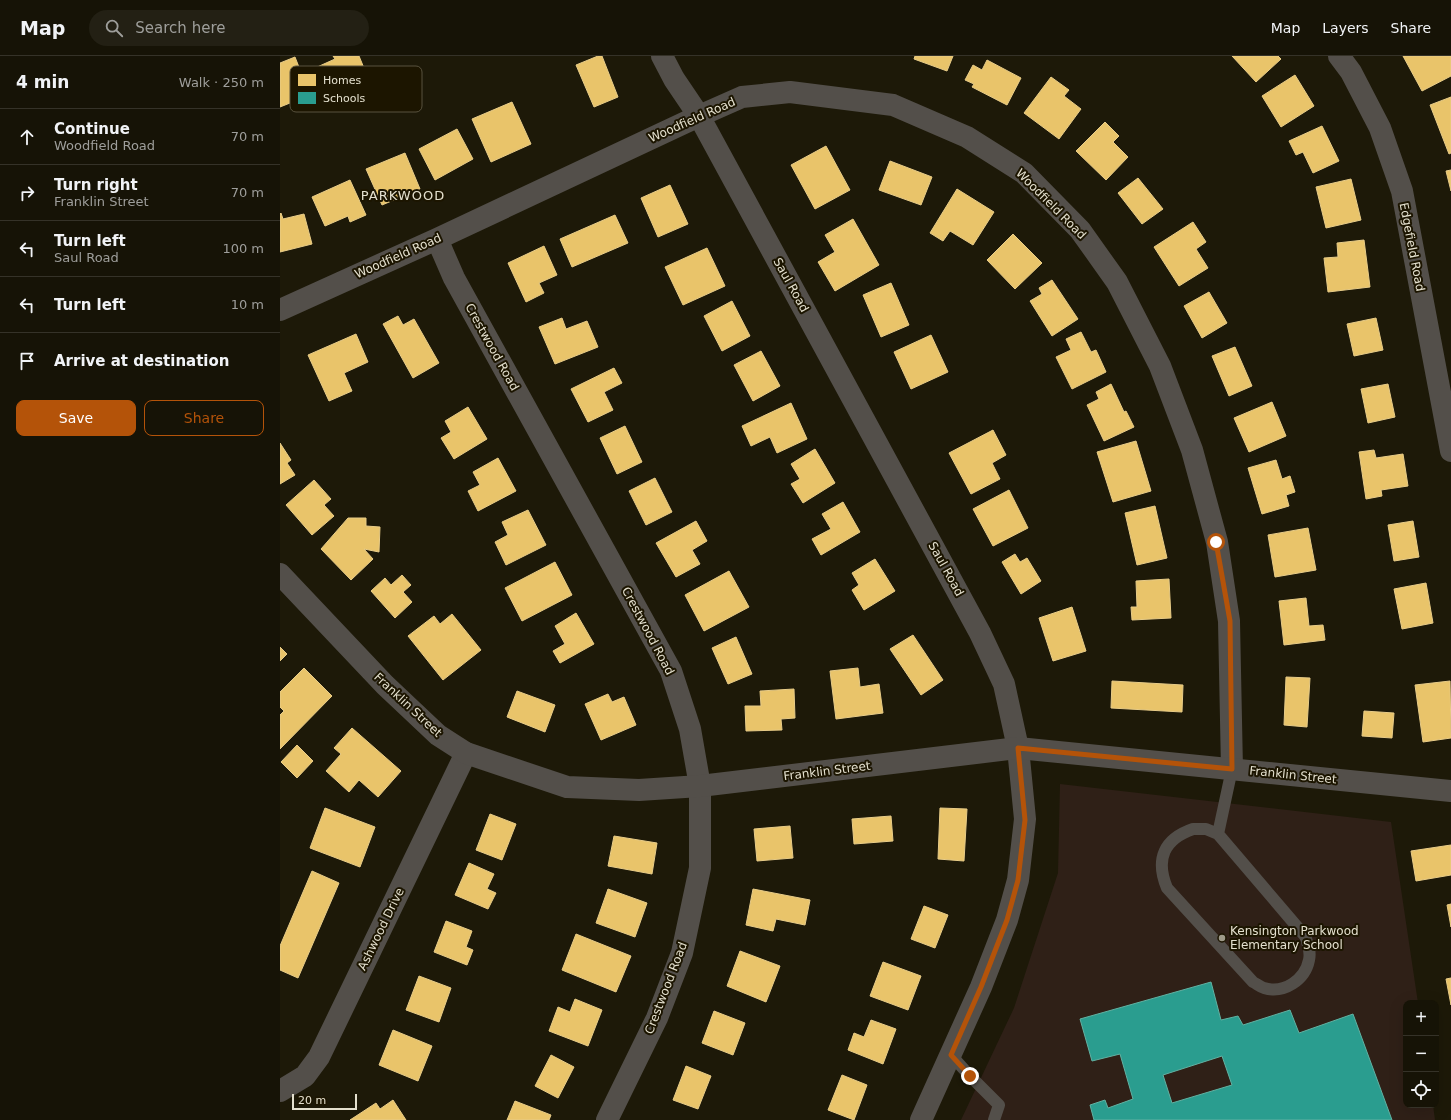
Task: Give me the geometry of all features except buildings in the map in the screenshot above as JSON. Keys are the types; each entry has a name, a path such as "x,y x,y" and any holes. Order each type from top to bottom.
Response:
{"street":[{"name":"Saul Road","path":"662,56 674,78 699,116 980,633 1004,684 1018,748 1025,820 1018,880 1007,920 981,987 921,1120"},
{"name":"Edgefield Road","path":"1339,56 1351,72 1380,128 1402,191 1451,451"},
{"name":"Woodfield Road","path":"280,310 437,239 742,97 790,92 893,105 967,137 1024,173 1080,230 1117,282 1160,366 1192,450 1216,542 1230,621 1232,769"},
{"name":"Crestwood Road","path":"437,239 454,278 671,670 690,729 700,786 700,868 682,953 657,1018 608,1120"},
{"name":"Franklin Street","path":"280,574 384,685 438,735 466,753 567,787 639,790 700,786 1018,748 1451,791"},
{"name":"Ashwood Drive","path":"280,1091 305,1076 319,1057 466,753"}],"lane":[{"path":"1218,834 1232,769"},
{"path":"1193,830 1206,830 1218,834 1305,936 1309,947 1310,959 1306,971 1298,980 1288,987 1276,990 1264,988 1253,982 1168,888 1162,876 1162,864 1165,852 1171,841 1182,834 1193,830"},
{"path":"951,1055 999,1105 994,1120"}],"shaded area":[{"name":"Kensington Parkwood Elementary School","path":"1060,784 1391,822 1418,1000 1403,1000 1403,1108 1433,1108 1435,1120 961,1120 1014,1008 1058,873"}],"place":[{"name":"Kensington Parkwood Elementary School","path":"1222,938"}],"district":[{"name":"PARKWOOD","path":"403,195"}],"route":[{"path":"970,1076 951,1055 981,987 1007,920 1018,880 1025,820 1018,748 1232,769 1230,621 1216,542"}]}
